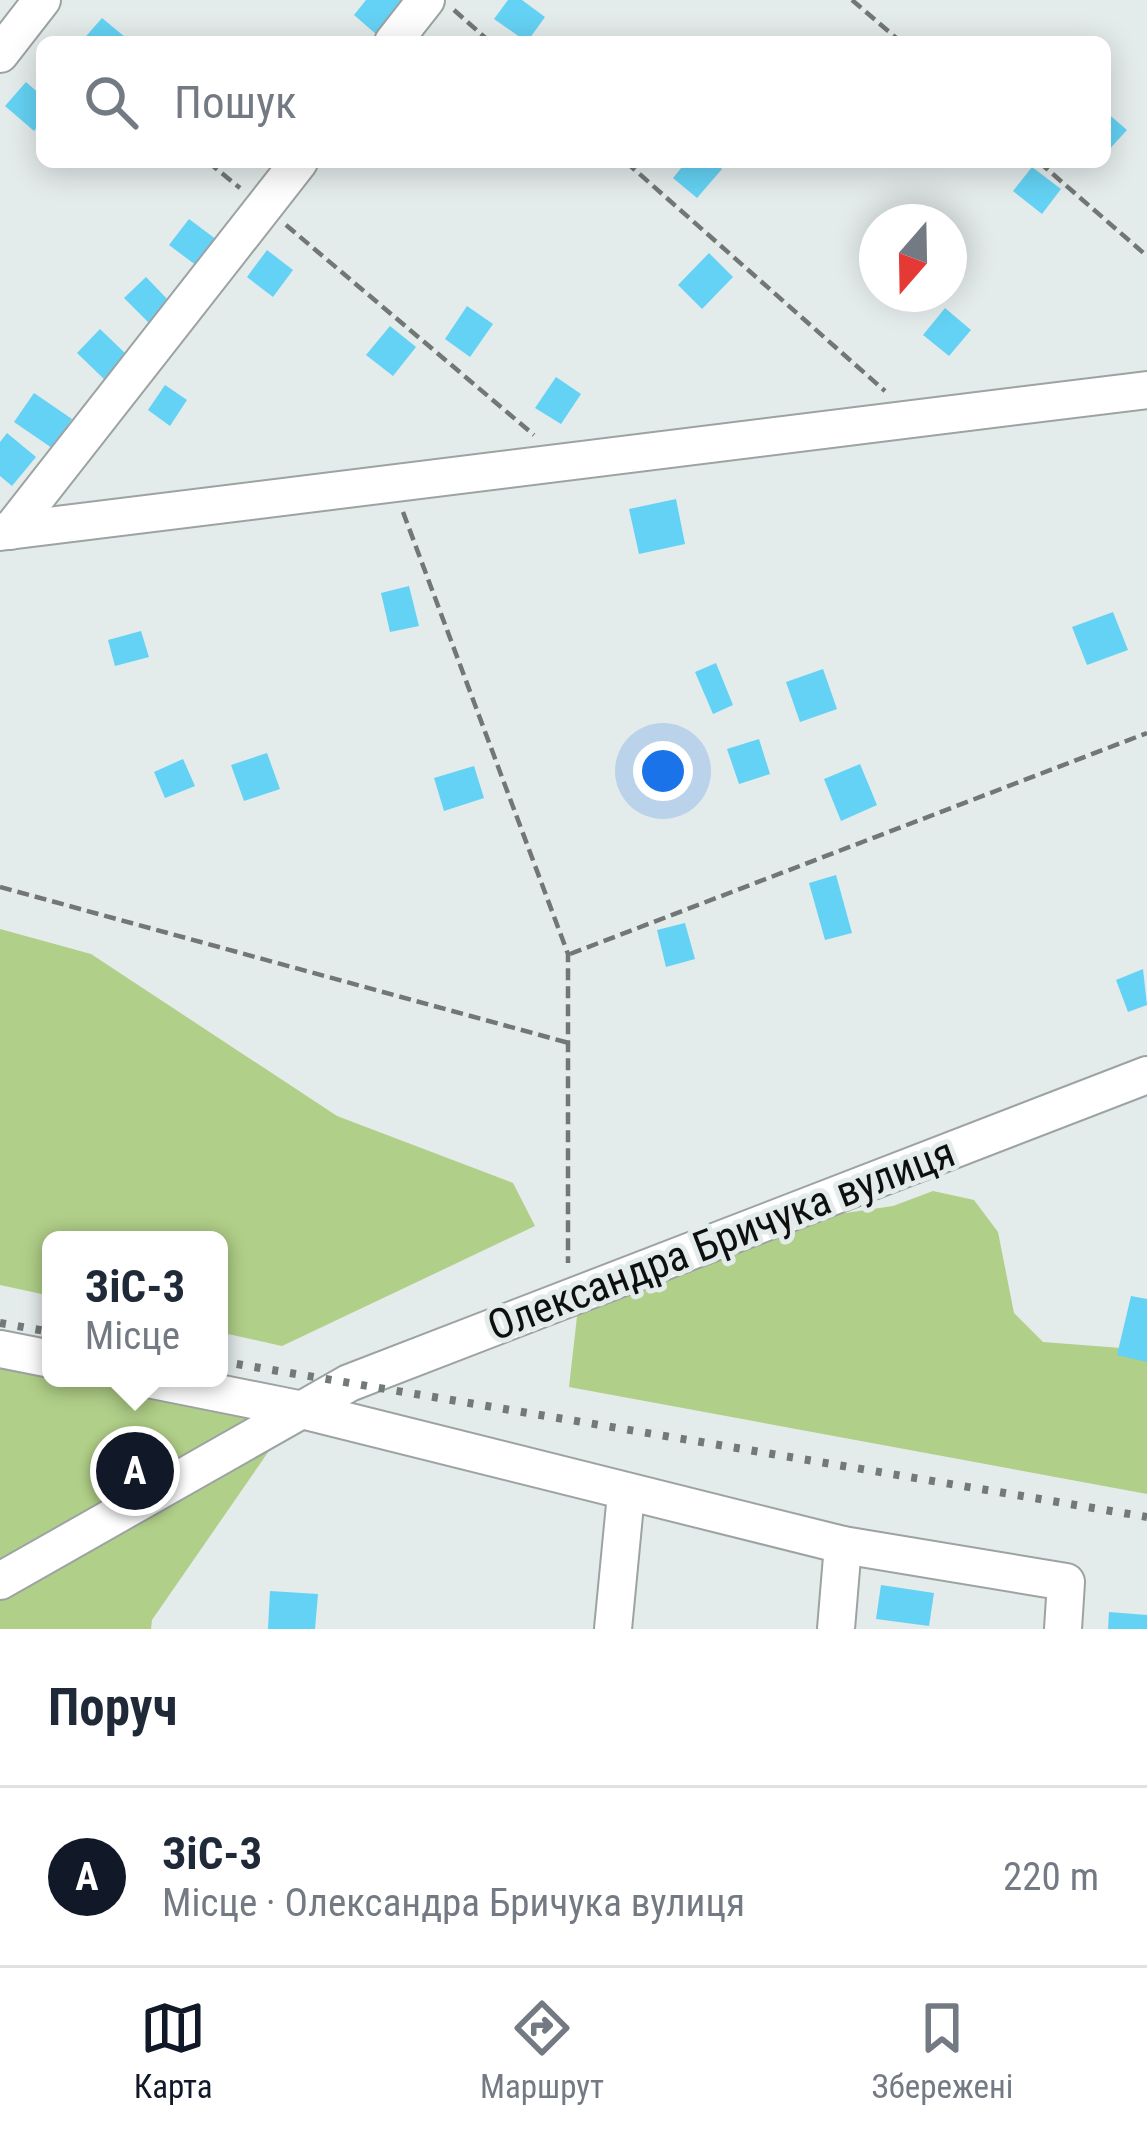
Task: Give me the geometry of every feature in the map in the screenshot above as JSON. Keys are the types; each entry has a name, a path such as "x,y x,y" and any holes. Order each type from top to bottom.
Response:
{"street":[{"path":"0,54 42,0"},
{"path":"398,36 426,0"},
{"path":"5,532 294,168"},
{"path":"5,532 1147,390"},
{"name":"Олександра Бричука вулиця","path":"0,1581 349,1383 1147,1075"},
{"path":"0,1349 42,1358"},
{"path":"188,1387 298,1409 843,1545 1066,1582 1063,1629"},
{"path":"613,1629 626,1494"},
{"path":"836,1629 843,1545"}],"path":[{"path":"443,0 483,36"},
{"path":"852,0 894,36"},
{"path":"215,168 566,462"},
{"path":"633,168 916,419"},
{"path":"1046,168 1147,256"},
{"path":"392,484 568,954 568,1298"},
{"path":"568,954 1147,733"},
{"path":"0,887 568,1043"}],"green space":[{"path":"0,929 91,954 337,1116 513,1183 535,1226 282,1346 228,1334 228,1231 42,1231 42,1294 0,1285"},
{"path":"933,1191 974,1200 998,1232 1014,1313 1043,1342 1147,1350 1147,1494 569,1387 579,1299 771,1224 893,1206"},
{"path":"0,1349 42,1357 42,1387 188,1387 298,1409 152,1620 151,1629 0,1629"}],"building":[{"path":"366,0 406,0 377,35 354,15"},
{"path":"508,0 522,0 545,17 531,36 518,36 494,19"},
{"path":"102,18 124,36 86,36"},
{"path":"26,82 36,91 36,128 34,131 5,106"},
{"path":"1111,116 1127,130 1111,147"},
{"path":"681,168 722,169 697,198 673,178"},
{"path":"1031,168 1061,189 1042,214 1013,191"},
{"path":"189,219 217,240 197,266 169,245"},
{"path":"267,250 293,270 273,297 247,277"},
{"path":"709,253 733,277 702,309 678,285"},
{"path":"146,277 170,302 149,323 124,298"},
{"path":"467,306 493,324 470,357 445,339"},
{"path":"942,312 950,312 971,330 949,356 923,335"},
{"path":"390,326 416,347 393,376 366,355"},
{"path":"100,329 127,355 105,380 77,353"},
{"path":"556,377 581,394 561,424 535,408"},
{"path":"165,385 187,400 170,426 148,410"},
{"path":"34,393 72,419 52,448 14,422"},
{"path":"7,433 36,457 12,486 0,476 0,442"},
{"path":"676,499 685,544 639,554 629,509"},
{"path":"409,586 419,626 390,632 381,593"},
{"path":"1113,612 1128,650 1087,665 1072,627"},
{"path":"141,631 149,657 115,666 108,640"},
{"path":"716,663 733,705 713,714 695,672"},
{"path":"823,669 837,709 800,722 786,682"},
{"path":"759,739 770,774 739,784 727,749"},
{"path":"267,753 280,789 244,801 231,765"},
{"path":"183,759 195,786 165,798 154,772"},
{"path":"860,764 877,805 841,821 824,779"},
{"path":"474,766 484,798 444,811 434,778"},
{"path":"836,875 852,933 825,940 809,883"},
{"path":"685,923 695,959 666,967 657,930"},
{"path":"1143,969 1147,1005 1128,1012 1116,980"},
{"path":"1131,1296 1147,1299 1147,1362 1117,1355"},
{"path":"881,1585 934,1593 929,1626 876,1619"},
{"path":"270,1591 318,1594 315,1629 268,1629"},
{"path":"1109,1612 1147,1615 1147,1629 1108,1629"}],"railway":[{"path":"0,1323 42,1330"},
{"path":"228,1363 1147,1517"}],"place":[{"name":"ЗіС-3","path":"135,1471"}]}
